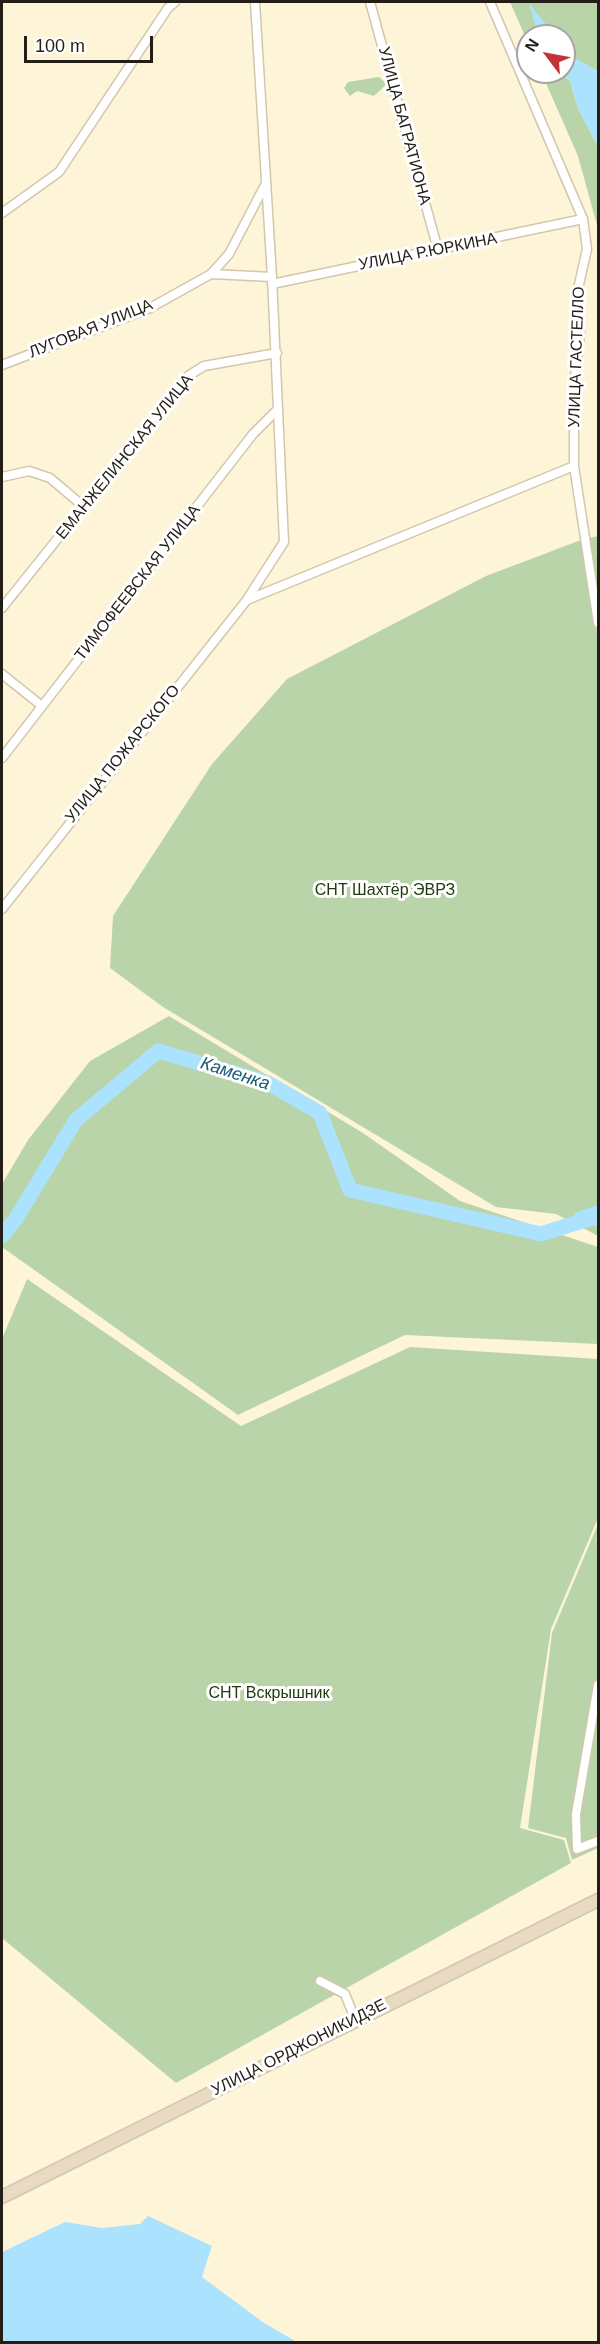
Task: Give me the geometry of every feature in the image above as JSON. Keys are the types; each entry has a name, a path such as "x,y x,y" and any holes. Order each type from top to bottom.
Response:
{"main road":[{"name":"УЛИЦА ОРДЖОНИКИДЗЕ","path":"2,2197 355,2019 598,1900"}],"street":[{"path":"2,213 59,172 168,8 175,2"},
{"path":"211,274 272,280 255,2"},
{"name":"УЛИЦА БАГРАТИОНА","path":"370,2 438,250"},
{"name":"УЛИЦА ГАСТЕЛЛО","path":"490,2 583,219 587,249 578,289 580,335 574,385 574,466 598,623"},
{"name":"ЛУГОВАЯ УЛИЦА","path":"2,365 86,330 150,308 211,274 229,254 266,184"},
{"name":"УЛИЦА Р.ЮРКИНА","path":"272,280 438,250 583,219"},
{"name":"УЛИЦА ПОЖАРСКОГО","path":"2,909 246,601 284,542 272,280"},
{"name":"ЕМАНЖЕЛИНСКАЯ УЛИЦА","path":"2,608 188,376 204,366 277,353"},
{"name":"ТИМОФЕЕВСКАЯ УЛИЦА","path":"2,758 253,434 277,410"},
{"name":"УЛИЦА ПОЖАРСКОГО","path":"246,601 574,466"},
{"path":"2,477 29,471 50,478 83,506"},
{"path":"2,674 42,706"},
{"path":"598,1685 576,1814 577,1850 598,1841"},
{"path":"320,1981 345,1994 355,2019"}],"green space":[{"path":"510,2 598,2 598,71 576,59 576,24 544,24 530,5 536,24 520,24"},
{"path":"379,77 387,84 374,96 357,91 350,96 344,88 348,82"},
{"path":"546,84 571,84 578,108 598,147 598,229 578,156"},
{"name":"СНТ Шахтёр ЭВРЗ","path":"598,536 598,1236 556,1214 496,1207 163,1007 110,968 113,916 212,764 287,679 486,576 581,540"},
{"path":"169,1016 363,1133 460,1201 598,1247 598,1344 405,1335 238,1415 2,1247 2,1184 28,1140 90,1061"},
{"name":"СНТ Вскрышник","path":"27,1279 241,1426 410,1347 598,1359 598,1518 551,1629 520,1828 564,1840 571,1863 176,2083 2,1938 2,1339"},
{"path":"598,1524 598,1848 572,1860 566,1838 528,1828 552,1633"}],"water":[{"path":"529,4 546,24 535,24"},
{"path":"576,59 598,71 598,147 578,108 571,84 576,84"},
{"path":"598,1205 598,1227 575,1219 574,1213"},
{"path":"148,2216 212,2246 202,2277 264,2323 297,2342 2,2342 2,2252 65,2222 102,2228 140,2224"}],"waterway":[{"name":"Каменка","path":"2,1236 15,1220 76,1120 158,1051 268,1083 320,1113 350,1190 541,1234 598,1216"}]}
